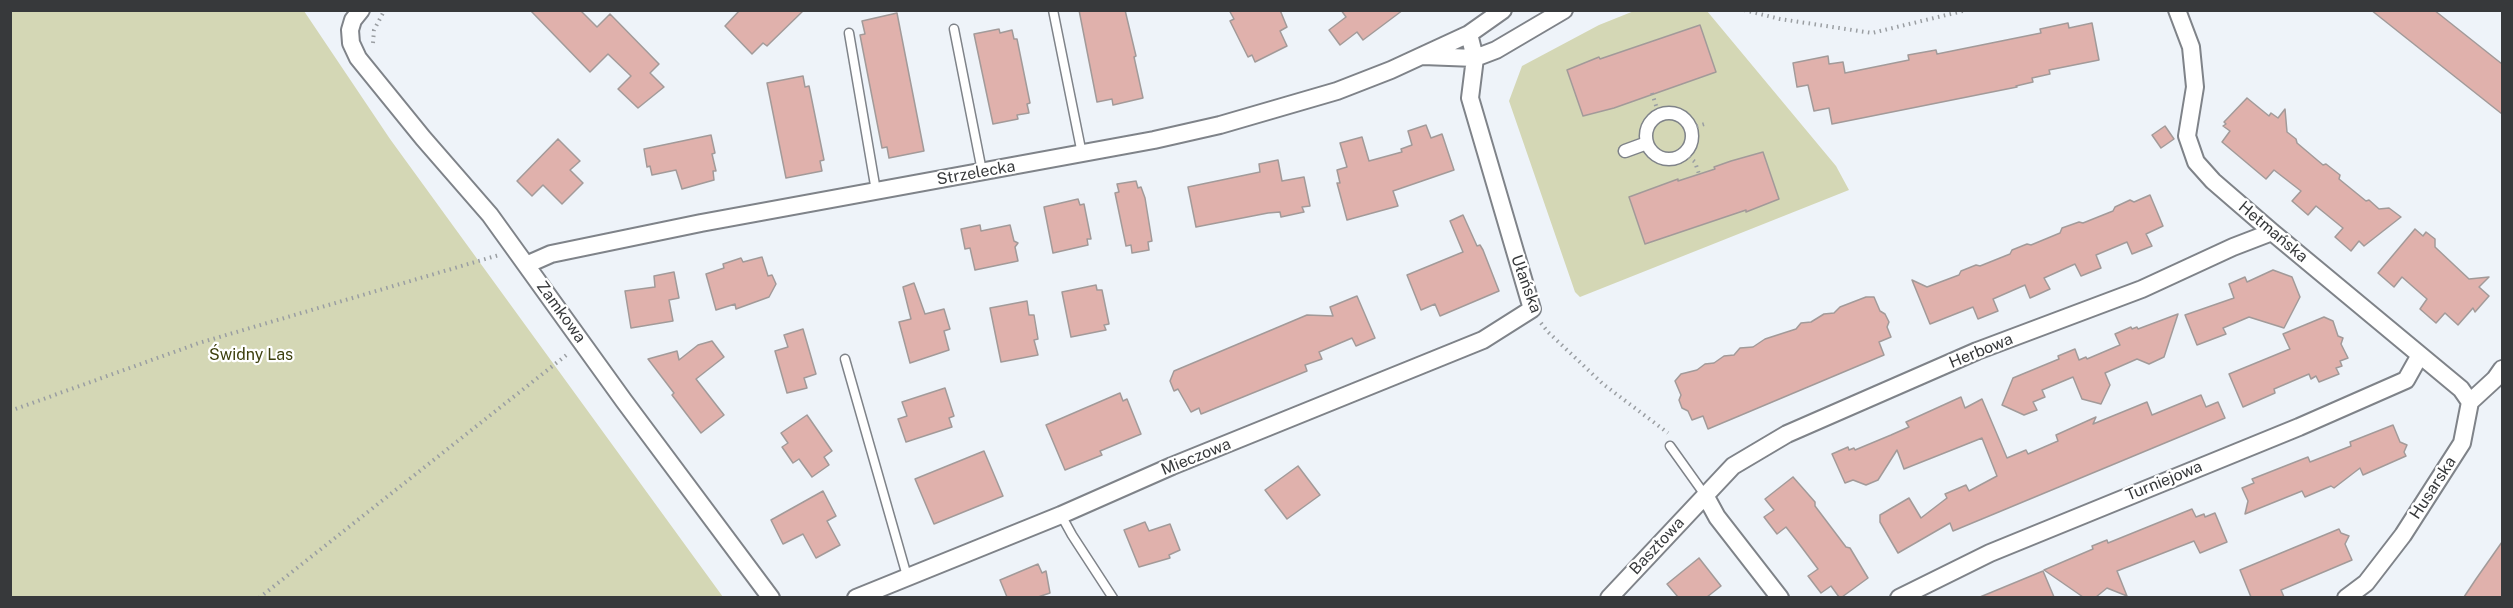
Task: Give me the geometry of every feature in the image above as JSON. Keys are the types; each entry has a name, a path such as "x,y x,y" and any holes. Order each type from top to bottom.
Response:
{"street":[{"name":"Zamkowa","path":"361,10 353,20 350,30 351,43 358,58 490,215 771,597"},
{"name":"Strzelecka","path":"526,265 551,254 700,223 1082,154 1220,125 1337,91 1469,34 1503,10"},
{"name":"Strzelecka","path":"1419,56 1475,58 1496,50 1564,10"},
{"name":"Hetmańska","path":"2177,10 2190,47 2195,87 2187,136 2196,162 2213,181 2272,232 2461,389 2470,402"},
{"name":"Ułańska","path":"1469,34 1475,58 1470,98 1532,309"},
{"path":"1670,112 1680,115 1691,128 1692,141 1684,153 1671,159 1652,152 1647,143 1647,128 1659,115 1670,112"},
{"path":"1625,151 1647,143"},
{"name":"Herbowa","path":"1705,495 1732,466 1787,434 1977,351 2142,289 2233,247 2272,232"},
{"name":"Mieczowa","path":"856,597 1483,340 1532,309"},
{"name":"Turniejowa","path":"1899,597 1990,553 2299,427 2406,380 2420,355"},
{"path":"2470,402 2495,380 2502,369"},
{"name":"Husarska","path":"2346,597 2366,583 2403,535 2462,443 2470,402"},
{"path":"1705,495 1717,517 1780,597"},
{"name":"Basztowa","path":"1609,597 1705,495"}],"lane":[{"path":"1053,10 1082,154"},
{"path":"954,29 982,171"},
{"path":"849,33 876,191"},
{"path":"845,359 907,576"},
{"path":"1671,446 1705,495"},
{"path":"1061,514 1072,535 1113,597"}],"path":[{"path":"1744,10 1780,19 1872,33 1967,10"},
{"path":"376,52 372,42 374,30 382,12"},
{"path":"1652,93 1659,115"},
{"path":"1691,128 1708,123"},
{"path":"1684,153 1695,162 1699,174"},
{"path":"10,411 199,343 514,250"},
{"name":"Ułańska","path":"1532,309 1548,332 1603,384 1671,436"},
{"path":"258,597 583,343"}],"green space":[{"name":"Świdny Las","path":"10,11 304,11 390,139 723,597 11,597"},
{"path":"1634,11 1707,11 1836,166 1849,190 1580,297 1575,292 1509,101 1522,66 1599,25"}],"building":[{"path":"530,10 580,10 597,27 610,14 659,64 650,73 664,87 638,108 618,89 631,76 608,54 590,72"},
{"path":"740,10 804,10 767,46 763,43 752,54 725,26"},
{"path":"1079,10 1125,10 1143,98 1113,105 1112,99 1097,102"},
{"path":"1229,10 1280,10 1287,27 1280,31 1287,46 1255,62 1252,55 1248,57 1230,21 1234,19"},
{"path":"1341,10 1403,10 1363,40 1357,32 1340,45 1329,30 1346,17"},
{"path":"2371,10 2434,10 2502,64 2502,114"},
{"path":"897,13 924,151 889,158 887,147 882,148 860,35 865,34 862,21"},
{"path":"2068,23 2069,28 2092,23 2099,60 2049,70 2050,74 2032,78 2033,82 2017,87 1832,124 1829,108 1814,111 1808,85 1797,87 1793,63 1828,56 1829,64 1843,62 1845,73 1909,60 1908,55 1936,50 1937,54 2041,33 2040,29"},
{"path":"1700,25 1716,72 1614,108 1583,116 1567,70 1599,57 1600,59"},
{"path":"999,29 1000,33 1012,30 1014,39 1017,39 1030,103 1027,104 1029,113 1017,115 1018,119 993,124 974,34"},
{"path":"803,76 805,87 809,86 824,160 820,161 822,171 786,178 767,83"},
{"path":"2247,98 2269,116 2271,113 2278,118 2285,109 2287,132 2296,139 2297,143 2323,165 2326,164 2340,175 2339,179 2366,201 2369,200 2379,209 2389,208 2401,217 2364,246 2359,241 2351,251 2335,237 2343,228 2316,206 2308,215 2292,201 2301,191 2274,170 2266,179 2222,142 2230,131 2223,126 2226,124 2224,122"},
{"path":"1426,125 1431,138 1442,134 1454,170 1393,191 1398,206 1347,220 1337,183 1340,183 1337,170 1347,167 1340,143 1362,137 1369,161 1402,152 1401,149 1412,145 1408,131"},
{"path":"2165,126 2174,139 2161,148 2152,135"},
{"path":"711,135 715,153 712,154 716,171 713,171 714,180 682,189 676,170 652,175 650,166 647,167 644,149"},
{"path":"558,139 580,161 570,170 583,183 562,204 543,185 532,196 517,181"},
{"path":"1763,152 1779,199 1746,212 1746,210 1645,244 1629,197"},
{"path":"1278,160 1282,181 1304,177 1310,206 1302,207 1304,212 1281,217 1280,212 1268,213 1196,227 1188,187 1260,172 1259,164"},
{"path":"1136,181 1145,198 1152,241 1148,242 1149,250 1132,253 1131,245 1126,246 1115,193 1119,192 1117,184"},
{"path":"2150,195 2163,226 2146,234 2152,246 2132,254 2127,242 2096,255 2101,268 2081,276 2075,264 2044,278 2050,289 2030,298 2025,285 1993,299 1998,311 1978,319 1973,307 1930,324 1912,280 1927,287 1959,275 1961,271 1976,265 1980,266 2010,254 2012,250 2060,233 2062,228 2079,222 2083,223 2113,211 2115,207 2130,200 2134,202"},
{"path":"1078,199 1080,205 1084,204 1091,239 1087,239 1088,245 1053,253 1044,207"},
{"path":"1463,215 1477,246 1480,245 1483,250 1499,291 1440,316 1435,304 1421,310 1407,275 1463,252 1450,221"},
{"path":"980,225 981,231 1010,225 1014,241 1018,243 1015,247 1018,261 975,270 970,248 965,249 961,229"},
{"path":"2415,229 2423,236 2426,232 2435,239 2435,247 2469,279 2489,277 2479,287 2489,296 2475,312 2473,308 2458,325 2445,313 2436,323 2420,309 2427,299 2402,277 2394,287 2378,273"},
{"path":"762,257 768,276 772,275 776,284 769,297 736,309 735,304 716,310 706,274 724,268 723,264 741,258 743,262"},
{"path":"2273,270 2292,277 2300,297 2284,328 2249,317 2223,328 2226,334 2197,345 2185,315 2234,298 2229,284 2245,277 2247,282"},
{"path":"674,272 679,298 669,300 673,321 631,328 625,291 655,287 654,276"},
{"path":"914,283 925,314 944,309 950,329 944,331 949,350 910,363 899,322 911,319 903,287"},
{"path":"1096,285 1097,290 1102,290 1109,324 1104,325 1106,330 1071,337 1062,292"},
{"path":"1357,296 1375,338 1356,346 1352,338 1319,352 1322,359 1305,365 1307,371 1201,414 1199,408 1191,412 1178,389 1174,391 1170,381 1174,371 1307,315 1333,316 1330,307"},
{"path":"1866,297 1874,297 1880,311 1885,314 1889,322 1887,327 1891,337 1879,342 1884,355 1708,429 1703,416 1692,420 1688,411 1682,408 1679,400 1681,395 1675,381 1681,374 1697,370 1705,364 1714,363 1724,356 1734,355 1740,348 1753,347 1765,339 1796,329 1801,323 1811,322 1824,314 1834,313 1840,307"},
{"path":"1027,301 1029,315 1034,315 1038,339 1034,340 1038,355 1001,362 990,308"},
{"path":"2178,314 2164,357 2149,364 2137,359 2105,373 2110,385 2101,404 2082,399 2073,377 2042,390 2045,397 2033,402 2037,410 2024,415 2002,405 2013,378 2059,359 2058,356 2075,349 2079,360 2086,357 2087,359 2120,345 2115,334 2131,327 2138,329"},
{"path":"2324,317 2333,321 2338,336 2343,338 2341,344 2348,358 2340,361 2342,366 2336,368 2339,374 2319,382 2316,376 2311,379 2309,374 2274,389 2275,393 2243,407 2229,374 2290,349 2283,334"},
{"path":"803,329 816,374 804,378 807,388 787,393 775,351 788,347 784,335"},
{"path":"712,341 724,357 696,379 724,415 701,433 648,359 677,351 679,360 698,345"},
{"path":"945,388 954,416 949,418 952,427 906,442 898,419 907,416 902,402"},
{"path":"1120,393 1123,401 1127,399 1141,434 1100,451 1102,455 1065,470 1046,425"},
{"path":"2201,395 2206,407 2218,402 2225,418 1953,531 1950,523 1898,553 1880,522 1880,515 1909,498 1921,518 1947,498 1945,494 1966,485 1969,491 1997,476 1982,438 1904,469 1897,450 1878,480 1866,485 1853,480 1845,483 1832,454 1848,447 1849,450 1854,448 1855,450 1891,435 1909,427 1906,422 1961,397 1965,408 1982,399 2007,458 2026,450 2028,454 2058,441 2056,435 2096,417 2093,424 2147,402 2152,415"},
{"path":"807,415 832,451 824,457 829,465 812,477 799,459 793,463 782,447 788,443 781,433"},
{"path":"2393,425 2400,442 2407,445 2404,452 2406,456 2363,475 2360,468 2334,488 2331,486 2305,497 2302,491 2245,514 2248,501 2242,488 2254,483 2252,479 2308,457 2310,462 2351,446 2350,442"},
{"path":"984,451 1003,496 934,524 915,479"},
{"path":"1298,466 1320,495 1287,519 1265,490"},
{"path":"1793,477 1815,502 1815,506 1846,547 1850,548 1868,578 1842,597 1839,597 1831,586 1821,593 1808,576 1818,569 1800,545 1786,527 1777,534 1764,517 1774,510 1765,499"},
{"path":"823,491 836,516 827,521 840,545 816,558 803,534 783,544 771,520"},
{"path":"2192,509 2196,517 2204,514 2205,517 2215,513 2227,542 2200,553 2194,541 2117,571 2127,596 2107,588 2096,597 2083,597 2044,570 2093,549 2092,546 2107,540 2108,543"},
{"path":"1145,522 1149,531 1170,524 1180,550 1169,555 1170,558 1139,567 1124,530"},
{"path":"2339,529 2341,533 2349,536 2345,544 2352,560 2281,590 2284,597 2251,597 2240,570"},
{"path":"2502,542 2502,597 2464,597 2476,579"},
{"path":"1699,558 1721,586 1707,597 1678,597 1667,584"},
{"path":"1038,564 1042,573 1046,571 1050,593 1038,597 1007,597 1000,580"},
{"path":"2043,571 2054,597 1980,597"}]}
